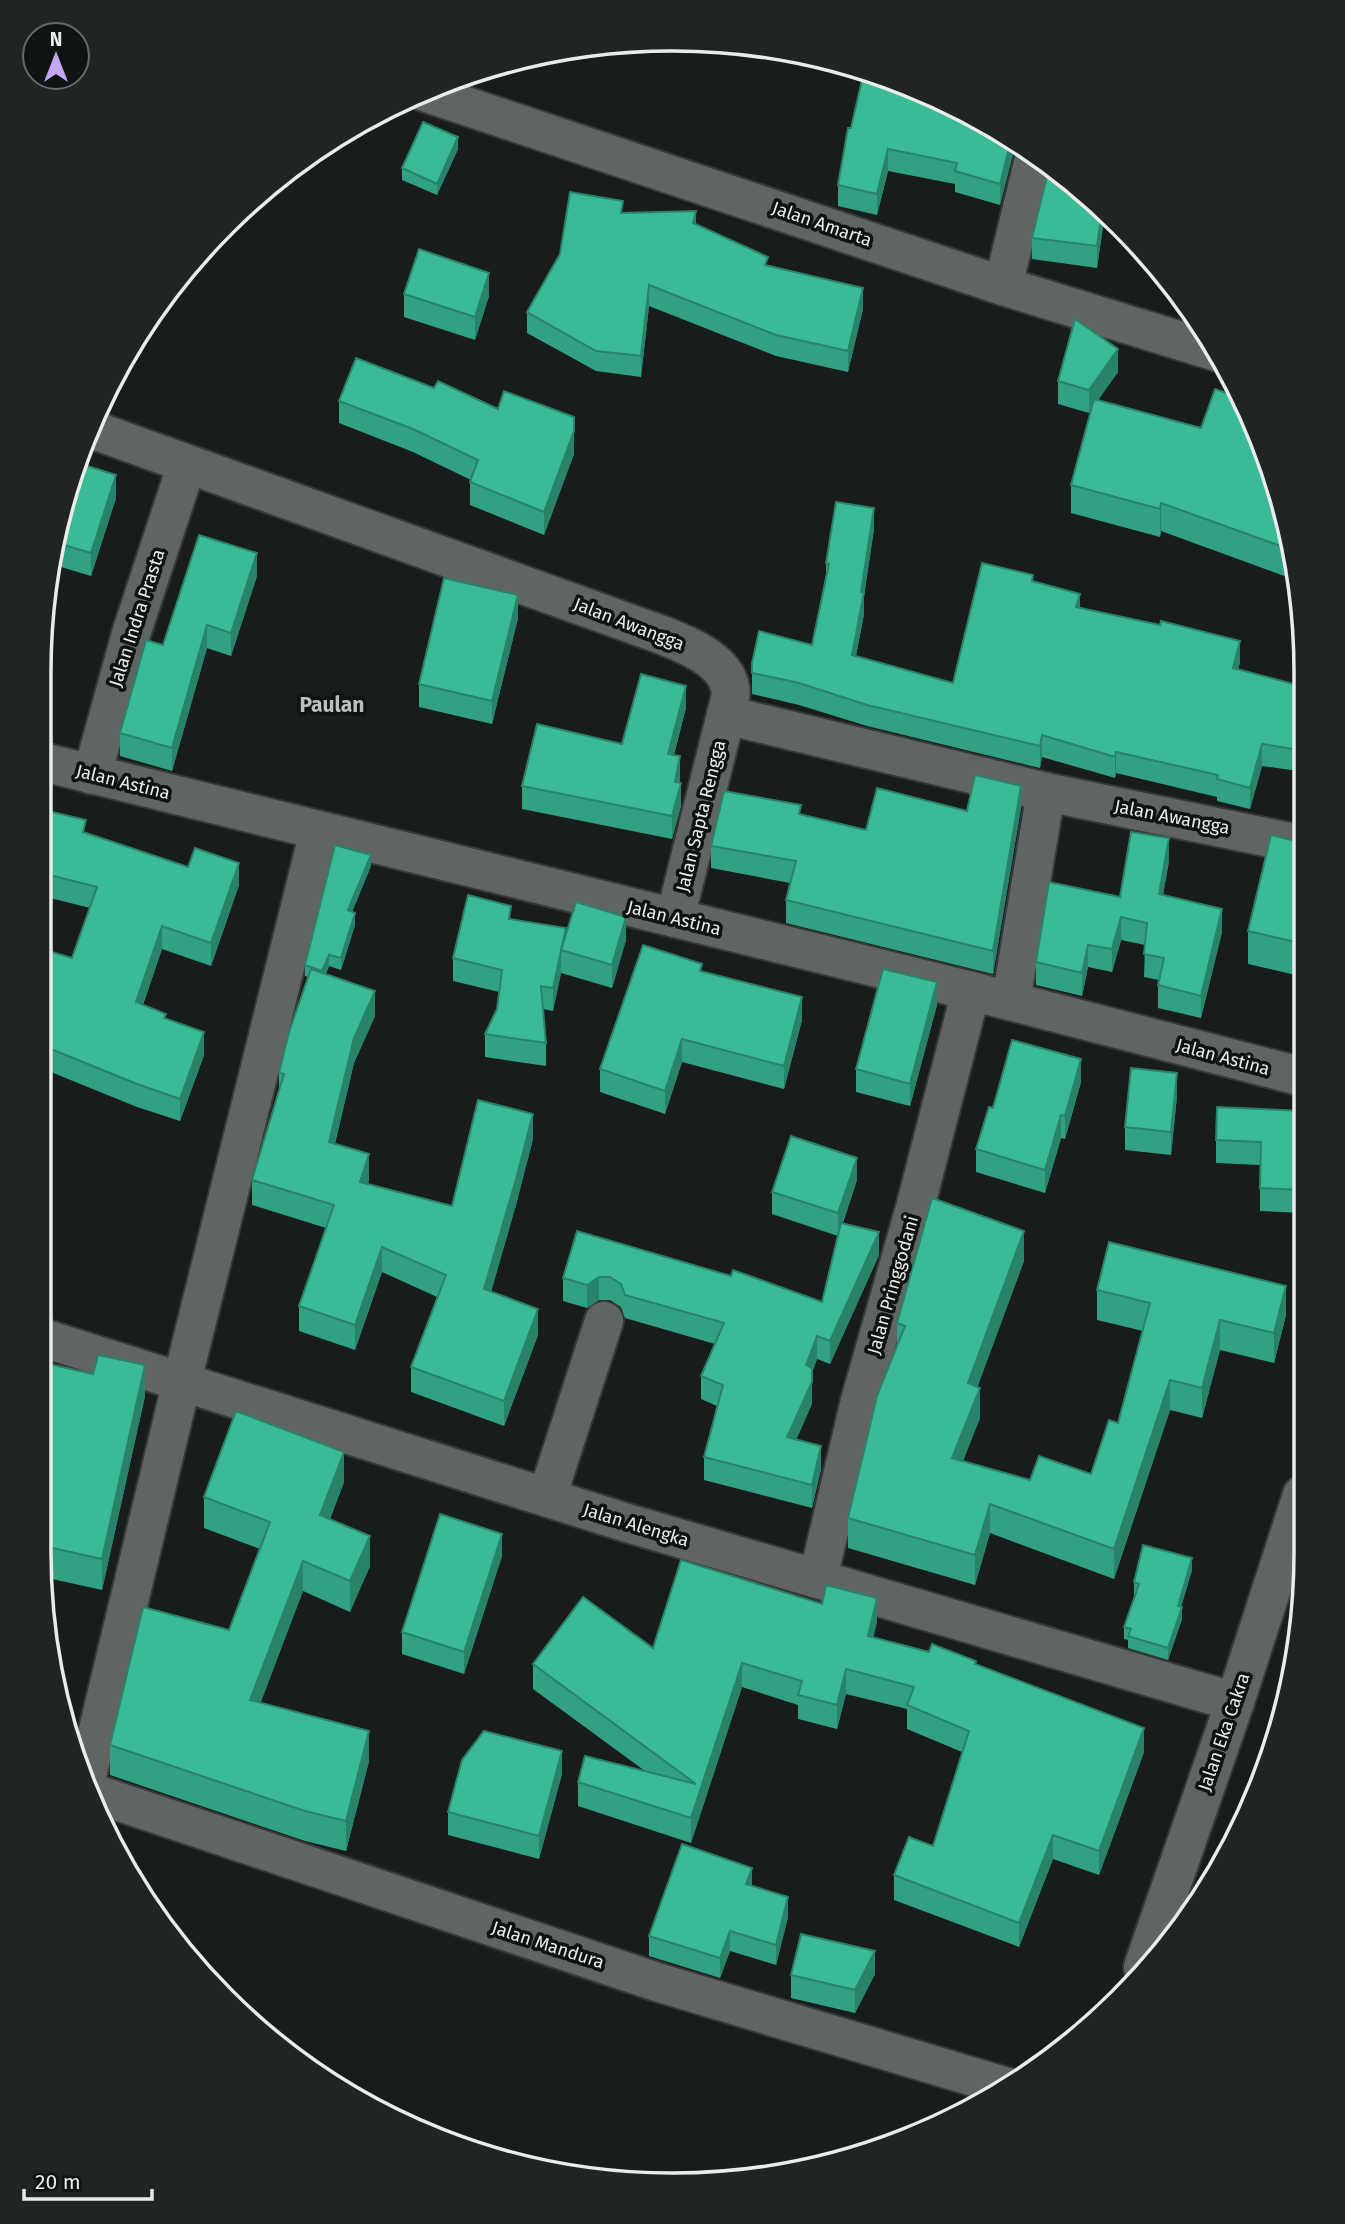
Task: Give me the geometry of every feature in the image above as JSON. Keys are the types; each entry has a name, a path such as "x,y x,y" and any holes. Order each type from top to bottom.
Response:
{"street":[{"name":"Jalan Amarta","path":"438,97 1003,286 1202,347"},
{"path":"1003,286 1032,166"},
{"name":"Jalan Awangga","path":"99,432 698,650 719,667 731,688 726,715 1045,792 1294,843"},
{"name":"Jalan Indra Prasta","path":"92,775 131,634 187,464"},
{"name":"Jalan Sapta Rengga","path":"675,918 726,715"},
{"name":"Jalan Astina","path":"51,764 971,991 1294,1075"},
{"path":"1011,1001 1045,792"},
{"path":"89,1766 319,831"},
{"name":"Jalan Pringgodani","path":"818,1578 860,1401 915,1208 971,991"},
{"path":"547,1497 604,1321"},
{"name":"Jalan Alengka","path":"51,1340 547,1497 1235,1702"},
{"name":"Jalan Eka Cakra","path":"1149,1951 1235,1702 1294,1519"},
{"name":"Jalan Mandura","path":"101,1796 660,1983 994,2083"}],"building":[{"path":"862,81 910,98 983,134 1008,150 1000,184 955,171 957,163 888,149 877,194 838,185 848,128 851,128"},
{"path":"423,122 458,137 437,184 402,168"},
{"path":"1047,176 1100,222 1097,246 1032,238"},
{"path":"570,192 623,201 621,213 696,211 693,223 768,257 765,265 863,288 848,351 776,335 649,285 641,356 596,351 527,312 560,254"},
{"path":"419,249 489,273 475,317 404,294"},
{"path":"1075,319 1118,349 1089,390 1058,381"},
{"path":"356,358 434,388 438,381 498,409 504,391 574,417 574,431 544,512 470,482 478,460 413,429 339,401"},
{"path":"1215,389 1228,393 1261,473 1281,546 1161,503 1160,509 1071,485 1094,399 1201,428"},
{"path":"87,466 116,475 91,553 64,545"},
{"path":"836,502 874,508 861,592 864,592 852,655 953,683 982,563 1033,575 1032,581 1080,594 1076,607 1160,625 1161,621 1240,641 1233,668 1294,684 1294,749 1262,744 1250,788 1217,779 1218,775 1116,752 1115,757 1042,735 1040,746 867,705 799,683 752,673 759,631 812,645 829,564 826,563"},
{"path":"199,535 257,553 231,633 207,625 172,748 120,733 146,640 163,645"},
{"path":"444,578 518,595 492,701 419,684"},
{"path":"641,674 686,686 668,754 680,756 675,782 681,783 672,816 522,786 537,724 622,744"},
{"path":"975,775 1021,786 993,951 786,900 796,861 711,846 724,791 801,805 799,814 866,830 877,788 967,811"},
{"path":"51,812 86,820 83,832 188,867 195,848 239,863 211,943 162,926 136,1002 166,1014 164,1018 204,1032 180,1099 51,1049 51,952 72,958 97,887 51,875"},
{"path":"1131,832 1169,838 1159,894 1222,909 1201,996 1158,985 1164,958 1144,954 1147,923 1121,917 1112,949 1088,945 1082,973 1036,962 1049,882 1120,897"},
{"path":"1271,835 1294,841 1294,942 1248,931"},
{"path":"335,845 371,855 348,910 355,913 341,958 329,955 322,971 305,965"},
{"path":"468,895 511,906 509,919 566,928 553,988 541,986 546,1043 485,1034 497,1009 502,970 453,958"},
{"path":"576,902 626,917 612,965 561,950"},
{"path":"643,945 702,964 700,971 802,997 784,1066 682,1039 665,1091 600,1069"},
{"path":"311,969 375,991 354,1038 329,1142 369,1154 360,1182 452,1206 478,1100 533,1114 484,1289 538,1309 504,1401 411,1367 446,1275 382,1247 355,1325 299,1306 334,1205 252,1180 284,1074 279,1073 289,1032"},
{"path":"883,969 937,982 910,1084 856,1069"},
{"path":"1012,1040 1081,1059 1065,1116 1061,1115 1045,1170 976,1149 989,1107 993,1108"},
{"path":"1131,1068 1177,1073 1171,1132 1125,1127"},
{"path":"1217,1107 1294,1111 1294,1190 1260,1188 1261,1142 1216,1140"},
{"path":"791,1136 857,1158 838,1213 772,1192"},
{"path":"932,1198 1024,1231 968,1383 980,1388 952,1458 1030,1480 1039,1456 1091,1474 1109,1420 1118,1423 1150,1303 1097,1290 1109,1242 1286,1286 1274,1333 1220,1320 1202,1388 1170,1380 1114,1549 990,1504 975,1555 848,1518 877,1396 905,1326 897,1323"},
{"path":"841,1223 879,1232 830,1341 817,1336 806,1365 812,1368 812,1382 787,1437 821,1446 812,1485 704,1457 723,1385 701,1376 724,1323 625,1295 621,1284 610,1277 599,1277 587,1285 563,1278 577,1231 731,1276 733,1270 822,1302"},
{"path":"98,1355 145,1365 102,1559 51,1548 51,1364 93,1374"},
{"path":"236,1411 344,1452 320,1515 370,1536 350,1581 303,1561 250,1700 369,1731 346,1821 305,1811 110,1745 143,1607 229,1630 270,1522 204,1497"},
{"path":"440,1514 502,1534 464,1652 402,1632"},
{"path":"1143,1545 1192,1558 1178,1606 1182,1607 1168,1648 1128,1636 1131,1629 1124,1627 1139,1584 1134,1582"},
{"path":"681,1560 822,1604 826,1585 877,1598 868,1636 929,1652 932,1644 976,1661 975,1664 1144,1728 1099,1851 1053,1835 1019,1923 894,1875 909,1837 933,1846 969,1731 907,1705 914,1687 846,1669 837,1705 798,1695 802,1681 742,1663 691,1818 578,1782 585,1756 696,1784 533,1664 583,1597 653,1648"},
{"path":"484,1731 562,1751 539,1836 448,1812 462,1760"},
{"path":"682,1844 752,1868 746,1884 788,1897 776,1945 730,1931 720,1958 649,1936"},
{"path":"801,1934 875,1951 855,1990 791,1975"}],"district":[{"name":"Paulan","path":"332,705"}]}
